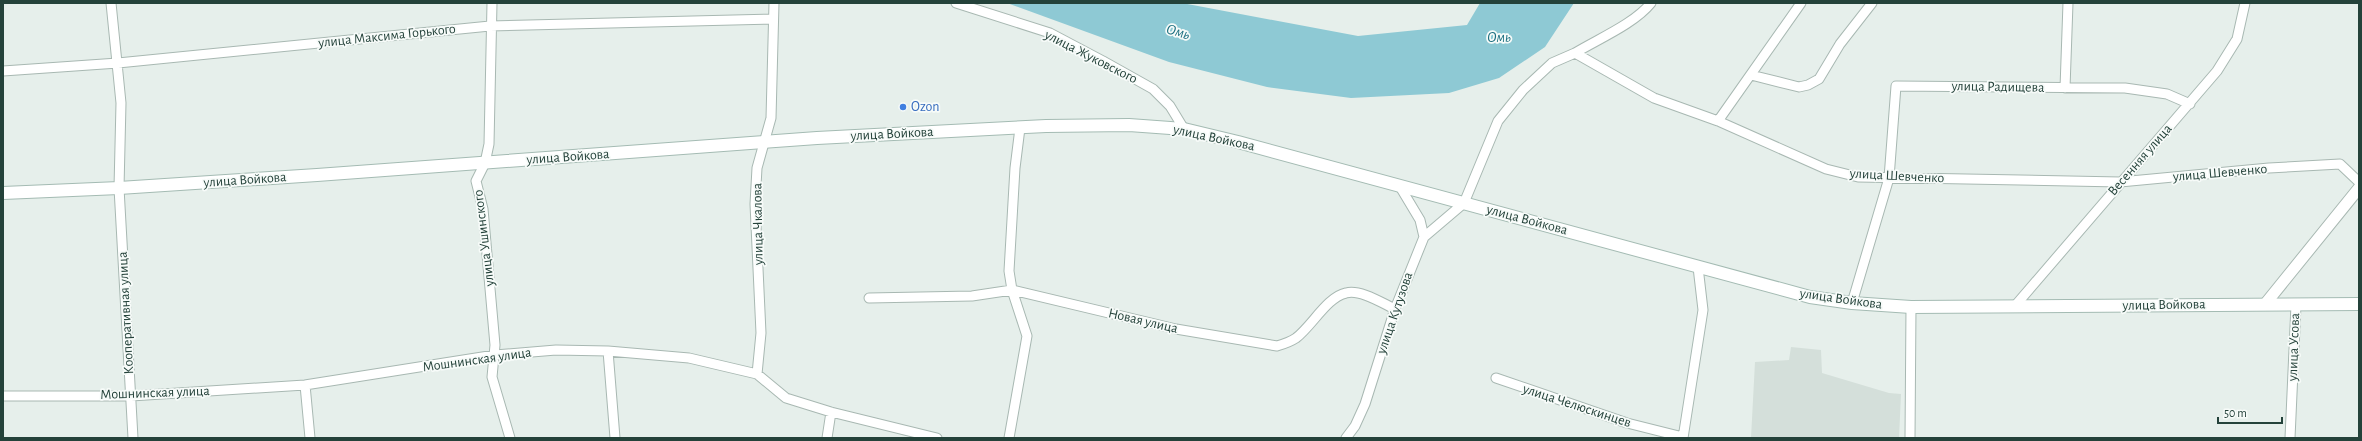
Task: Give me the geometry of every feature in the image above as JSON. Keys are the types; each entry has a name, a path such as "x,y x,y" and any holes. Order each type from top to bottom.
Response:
{"main road":[{"name":"улица Войкова","path":"3,193 119,188 766,142 1020,128 1129,125 1184,129 1464,202 1810,297 1852,303 1911,307 2266,303 2296,305 2359,304"}],"street":[{"name":"Кооперативная улица","path":"111,3 118,64 121,118 119,188 134,438"},
{"name":"улица Ушинского","path":"492,3 490,26 489,144 485,163 476,181 482,209 495,355 492,377 510,438"},
{"name":"улица Чкалова","path":"757,374 761,333 755,204 757,168 766,142 771,118 772,19 774,3"},
{"name":"улица Жуковского","path":"956,3 1050,34 1103,61 1153,89 1170,106 1184,129"},
{"path":"1464,202 1498,121 1524,90 1552,63 1574,53 1612,32 1646,9 1651,3"},
{"path":"1718,121 1801,3"},
{"path":"1751,75 1799,87 1808,85 1819,79 1840,44 1872,3"},
{"path":"2065,88 2068,3"},
{"name":"Весенняя улица","path":"2014,307 2217,71 2237,40 2245,3"},
{"name":"улица Максима Горького","path":"3,71 118,64 490,26 772,19"},
{"name":"улица Шевченко","path":"1574,53 1654,98 1718,121 1826,169 1858,177 2120,182 2268,168 2340,164 2359,182"},
{"name":"улица Радищева","path":"1889,178 1896,86 2125,88 2167,94 2190,104"},
{"path":"1009,438 1027,336 1012,290 1009,263 1015,168 1020,128"},
{"path":"1852,303 1889,178"},
{"path":"1399,185 1420,220 1424,237"},
{"path":"2266,303 2359,188"},
{"name":"улица Кутузова","path":"1346,438 1355,426 1365,404 1395,309 1424,237 1464,202"},
{"path":"1683,438 1703,310 1698,267"},
{"name":"Новая улица","path":"869,298 972,296 1012,290 1176,329 1277,346 1290,342 1298,337 1335,298 1346,292 1363,295 1395,309"},
{"name":"улица Усова","path":"2290,438 2296,305"},
{"path":"1910,438 1911,307"},
{"name":"Мошнинская улица","path":"3,396 131,396 305,385 495,355 556,350 608,351 689,358 757,374 786,398 831,412 937,438"},
{"path":"608,351 615,438"},
{"name":"улица Челюскинцев","path":"1496,378 1628,423 1683,438"},
{"path":"305,385 310,438"},
{"path":"827,438 831,412"}],"shaded area":[{"path":"1791,347 1821,350 1822,373 1889,393 1901,394 1899,438 1751,438 1755,362 1789,360"}],"water":[{"name":"Омь","path":"1007,3 1182,3 1358,36 1467,25 1480,3 1574,3 1545,47 1499,78 1449,93 1351,98 1267,87 1169,62"}],"place":[{"name":"Ozon","path":"903,107"}]}
